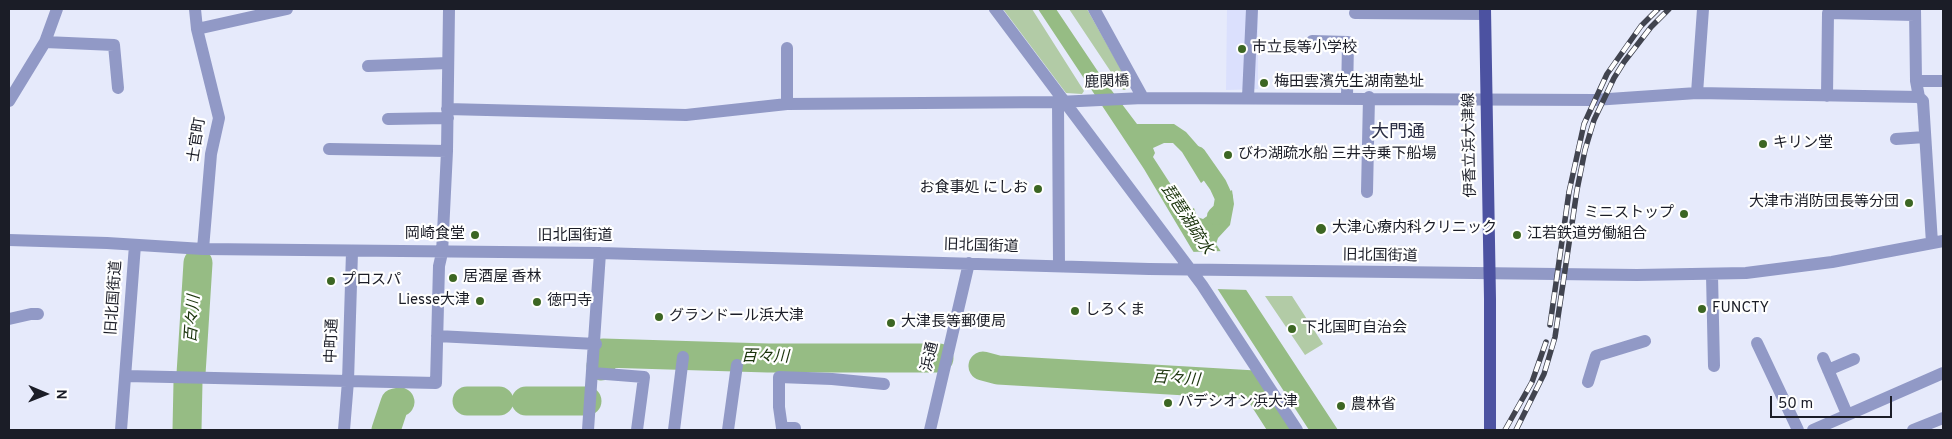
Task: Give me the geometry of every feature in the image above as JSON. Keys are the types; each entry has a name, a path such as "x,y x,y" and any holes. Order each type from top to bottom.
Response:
{"main road":[{"name":"伊香立浜大津線","path":"1485,11 1490,274 1490,430"}],"street":[{"path":"9,101 45,42 57,9"},
{"name":"士官町","path":"195,9 197,29 219,118 211,160 202,249"},
{"path":"197,29 287,9"},
{"path":"126,376 436,383 439,266 442,253 447,151 449,9"},
{"path":"995,9 1196,270 1297,430"},
{"path":"1094,9 1141,98"},
{"path":"1248,97 1252,9"},
{"path":"1697,93 1703,9"},
{"path":"1355,13 1485,11"},
{"path":"1827,96 1828,13 1915,12 1916,81 1919,97 1923,101 1925,137 1938,242"},
{"path":"1312,41 1348,42 1347,97"},
{"path":"45,42 114,45 118,88"},
{"path":"787,48 787,104"},
{"path":"368,66 448,64"},
{"path":"1916,81 1943,81"},
{"name":"鹿関橋","path":"388,119 448,113 686,115 787,104 1067,101 1141,98 1369,97 1594,100 1697,93 1919,97"},
{"path":"1367,192 1369,97"},
{"path":"1059,266 1067,101"},
{"path":"1896,139 1925,137"},
{"path":"329,148 447,151"},
{"path":"9,240 135,245"},
{"name":"旧北国街道","path":"122,430 135,245 202,249 352,252 600,253 1240,271 1712,275 1832,262 1938,242"},
{"name":"中町通","path":"344,430 348,380 352,252"},
{"path":"588,430 596,344 600,253"},
{"name":"浜通","path":"930,430 969,263"},
{"path":"1712,275 1714,366"},
{"path":"9,320 38,314"},
{"path":"437,336 596,344"},
{"path":"1588,382 1596,356 1645,341"},
{"path":"1757,344 1798,430"},
{"path":"674,430 684,357"},
{"path":"1823,358 1847,414"},
{"path":"1828,370 1854,359"},
{"path":"728,430 736,365"},
{"path":"593,373 644,377 637,430"},
{"path":"1813,430 1943,373"},
{"path":"795,430 795,428 782,428 779,407 779,377 832,379 884,384"},
{"path":"1917,429 1943,418"}],"shaded area":[{"path":"1003,9 1032,9 1084,91 1082,94 1066,93"},
{"path":"1069,9 1087,9 1127,80 1128,86 1125,90 1123,90"},
{"name":"市立長等小学校","path":"1227,9 1258,9 1258,89 1226,90"},
{"path":"1265,296 1292,296 1323,344 1305,355"}],"water":[{"name":"琵琶湖疏水","path":"1038,9 1056,9 1103,79 1137,124 1174,124 1186,132 1200,148 1215,171 1201,183 1182,152 1173,143 1164,143 1153,148 1155,153 1153,157 1188,211 1194,208 1197,217 1203,219 1213,212 1217,201 1232,190 1234,204 1230,225 1218,238 1216,244 1338,430 1309,430 1191,248 1144,169"}],"pier":[{"path":"1224,251 1249,290 1215,289 1190,252"}],"waterway":[{"path":"1197,155 1218,185 1224,198 1222,210 1216,216"},
{"name":"百々川","path":"191,374 198,263"},
{"name":"百々川","path":"601,366 603,353 768,358 939,358"},
{"name":"百々川","path":"983,366 998,370 1255,385 1284,430"},
{"name":"百々川","path":"187,430 188,382"},
{"name":"百々川","path":"467,401 499,401"},
{"name":"百々川","path":"526,401 587,401"},
{"name":"百々川","path":"386,430 395,403 400,402"}],"railway":[{"path":"1550,325 1569,192 1584,124 1607,74 1641,26 1658,9"},
{"path":"1516,430 1544,374 1555,337 1577,190 1585,150 1594,120 1614,78 1624,62 1651,27 1669,9"},
{"path":"1505,430 1532,382 1546,342"}],"place":[{"name":"市立長等小学校","path":"1242,49"},
{"name":"梅田雲濱先生湖南塾址","path":"1264,83"},
{"name":"キリン堂","path":"1763,144"},
{"name":"びわ湖疏水船 三井寺乗下船場","path":"1228,155"},
{"name":"お食事処 にしお","path":"1038,189"},
{"name":"大津市消防団長等分団","path":"1909,203"},
{"name":"ミニストップ","path":"1684,214"},
{"name":"大津心療内科クリニック","path":"1321,229"},
{"name":"岡崎食堂","path":"475,235"},
{"name":"江若鉄道労働組合","path":"1517,235"},
{"name":"居酒屋 香林","path":"453,278"},
{"name":"プロスパ","path":"331,281"},
{"name":"Liesse大津","path":"480,301"},
{"name":"徳円寺","path":"537,302"},
{"name":"FUNCTY","path":"1702,309"},
{"name":"しろくま","path":"1075,311"},
{"name":"グランドール浜大津","path":"659,317"},
{"name":"大津長等郵便局","path":"891,323"},
{"name":"下北国町自治会","path":"1292,329"},
{"name":"パデシオン浜大津","path":"1168,403"},
{"name":"農林省","path":"1341,406"}],"district":[{"name":"大門通","path":"1398,133"}]}
